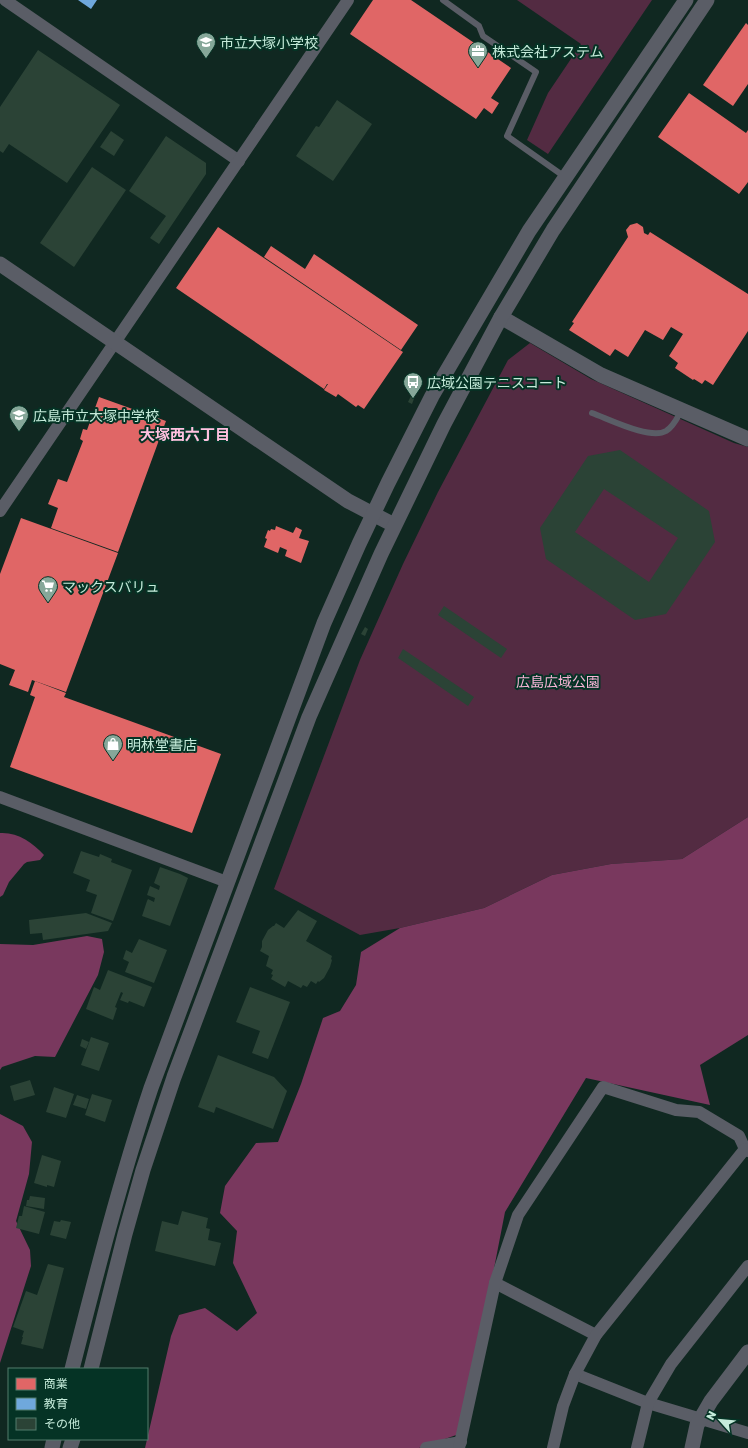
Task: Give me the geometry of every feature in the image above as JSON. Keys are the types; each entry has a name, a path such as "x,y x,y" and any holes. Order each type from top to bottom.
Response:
{"street":[{"path":"5,0 239,161"},
{"path":"0,511 348,0"},
{"path":"72,1368 110,1219 138,1126 166,1046 324,623 373,514 432,396 529,231 686,0"},
{"path":"91,1368 139,1183 174,1077 309,717 394,525 444,424 501,317 553,230 707,0"},
{"path":"0,264 348,501 394,525"},
{"path":"501,317 601,375 748,439"},
{"path":"0,797 227,882"},
{"path":"426,1448 460,1445 495,1283 518,1215 603,1087 676,1110 699,1112 744,1134 747,1150 596,1335 575,1374 563,1406 553,1448"},
{"path":"637,1448 648,1403 671,1364 748,1266"},
{"path":"495,1283 596,1335"},
{"path":"692,1448 701,1419 711,1402 748,1352"},
{"path":"575,1374 648,1403 748,1433"}],"lane":[{"path":"444,0 479,26 483,36 536,72 507,136 566,177"},
{"path":"592,413 645,433 659,434 667,431 673,425 681,411"}],"green space":[{"path":"517,0 652,0 548,154 527,140 548,93 581,44"},
{"name":"広島広域公園","path":"530,343 591,379 734,443 748,447 748,817 682,859 611,864 552,875 484,908 400,928 360,935 274,889 360,660 403,564 438,492 508,360"}],"shaded area":[{"path":"748,817 748,1035 700,1065 710,1105 586,1078 505,1212 462,1433 419,1448 145,1448 171,1336 179,1315 205,1308 237,1331 257,1313 233,1263 237,1231 220,1213 225,1186 256,1143 278,1142 301,1084 323,1018 340,1011 356,985 361,952 400,928 484,908 552,875 611,864 682,859"},
{"path":"0,833 19,836 30,842 44,855 40,860 27,862 24,864 9,882 3,895 0,897"},
{"path":"87,936 102,939 104,952 98,975 55,1057 35,1056 2,1067 0,1070 0,944 33,945"},
{"path":"0,1114 23,1126 32,1142 29,1174 16,1221 30,1250 31,1266 0,1363"}],"building: 商業":[{"path":"373,0 411,0 511,68 491,98 499,103 492,114 484,108 476,119 350,34"},
{"path":"746,23 748,25 748,84 733,106 703,85"},
{"path":"689,93 746,133 748,130 748,182 739,194 658,137"},
{"path":"637,223 643,227 644,233 648,235 650,232 748,294 748,331 713,385 705,380 702,384 694,379 693,380 675,368 678,363 669,356 683,334 671,327 663,340 645,330 628,357 615,349 610,356 569,330 574,323 572,322 628,237 626,230 630,225"},
{"path":"218,227 403,352 364,409 358,405 356,407 338,394 336,397 324,390 328,384 324,389 176,288"},
{"path":"271,246 305,269 314,254 418,325 401,350 264,257"},
{"path":"99,397 166,421 118,552 51,528 58,508 48,504 58,479 67,482 83,441 80,439 83,429 87,430"},
{"path":"21,518 118,553 66,692 32,680 28,692 9,685 15,670 0,664 0,574"},
{"path":"276,526 293,533 296,527 302,530 299,538 309,541 301,563 285,556 287,550 280,547 278,553 264,547 268,530 275,530"},
{"path":"35,681 66,693 64,697 221,754 192,833 10,767 35,697 30,695"}],"building: 教育":[{"path":"78,0 97,0 91,9"}],"building: その他":[{"path":"38,50 120,105 67,183 9,144 3,153 0,151 0,107"},
{"path":"337,100 372,124 333,181 296,156 316,126 319,127"},
{"path":"111,131 124,140 114,156 100,147"},
{"path":"166,136 206,163 206,174 159,244 150,238 166,216 129,191"},
{"path":"92,167 126,190 74,267 40,243"},
{"path":"412,394 415,396 412,404 408,402"},
{"path":"620,450 709,511 715,542 666,614 635,620 546,559 540,528 588,456","holes":["604,489 678,538 649,582 575,532"]},
{"path":"444,606 507,649 501,658 438,615"},
{"path":"365,627 368,629 365,636 361,634"},
{"path":"403,649 474,697 468,706 398,658"},
{"path":"81,851 99,857 100,854 112,859 111,862 132,870 113,921 91,913 97,895 86,891 90,880 73,873"},
{"path":"160,867 188,878 170,926 142,916 148,899 154,902 155,898 147,895 150,886 159,890 160,886 154,883"},
{"path":"298,910 317,921 306,941 332,956 332,960 324,978 316,984 311,981 307,987 303,985 301,988 288,981 285,987 271,979 273,970 266,966 269,956 260,951 262,941 268,930 276,923 284,928"},
{"path":"86,913 112,923 108,931 43,940 42,933 30,934 29,920"},
{"path":"139,939 167,950 154,983 125,972 129,962 123,959 126,950 132,953"},
{"path":"108,970 152,987 144,1007 129,1001 128,1003 120,1000 123,993 121,992 115,1007 117,1008 113,1020 86,1009 94,987 100,990"},
{"path":"250,987 290,1002 268,1059 252,1053 260,1031 236,1022"},
{"path":"91,1037 109,1043 99,1071 81,1065"},
{"path":"82,1039 89,1042 86,1049 80,1046"},
{"path":"218,1055 274,1077 287,1091 273,1129 216,1107 214,1113 198,1107"},
{"path":"30,1080 35,1095 14,1101 10,1086"},
{"path":"54,1087 74,1094 66,1118 46,1112"},
{"path":"92,1094 112,1100 105,1122 85,1115"},
{"path":"77,1095 89,1099 86,1109 73,1105"},
{"path":"42,1155 61,1161 54,1187 47,1185 47,1187 34,1183"},
{"path":"30,1196 45,1198 44,1209 26,1206 27,1200 29,1200"},
{"path":"24,1206 45,1212 39,1234 16,1228 19,1216 22,1216"},
{"path":"182,1211 208,1218 206,1228 210,1229 208,1240 221,1243 215,1266 155,1251 162,1221 178,1225"},
{"path":"61,1220 71,1222 66,1239 50,1235 54,1221 60,1222"},
{"path":"48,1264 64,1268 43,1349 21,1344 24,1331 13,1327 26,1291 37,1295"}],"place":[{"name":"市立大塚小学校","path":"206,59"},
{"name":"株式会社アステム","path":"478,68"},
{"name":"広域公園テニスコート","path":"413,399"},
{"name":"広島市立大塚中学校","path":"19,432"},
{"name":"マックスバリュ","path":"48,603"},
{"name":"明林堂書店","path":"113,761"}],"district":[{"name":"大塚西六丁目","path":"185,434"}]}
